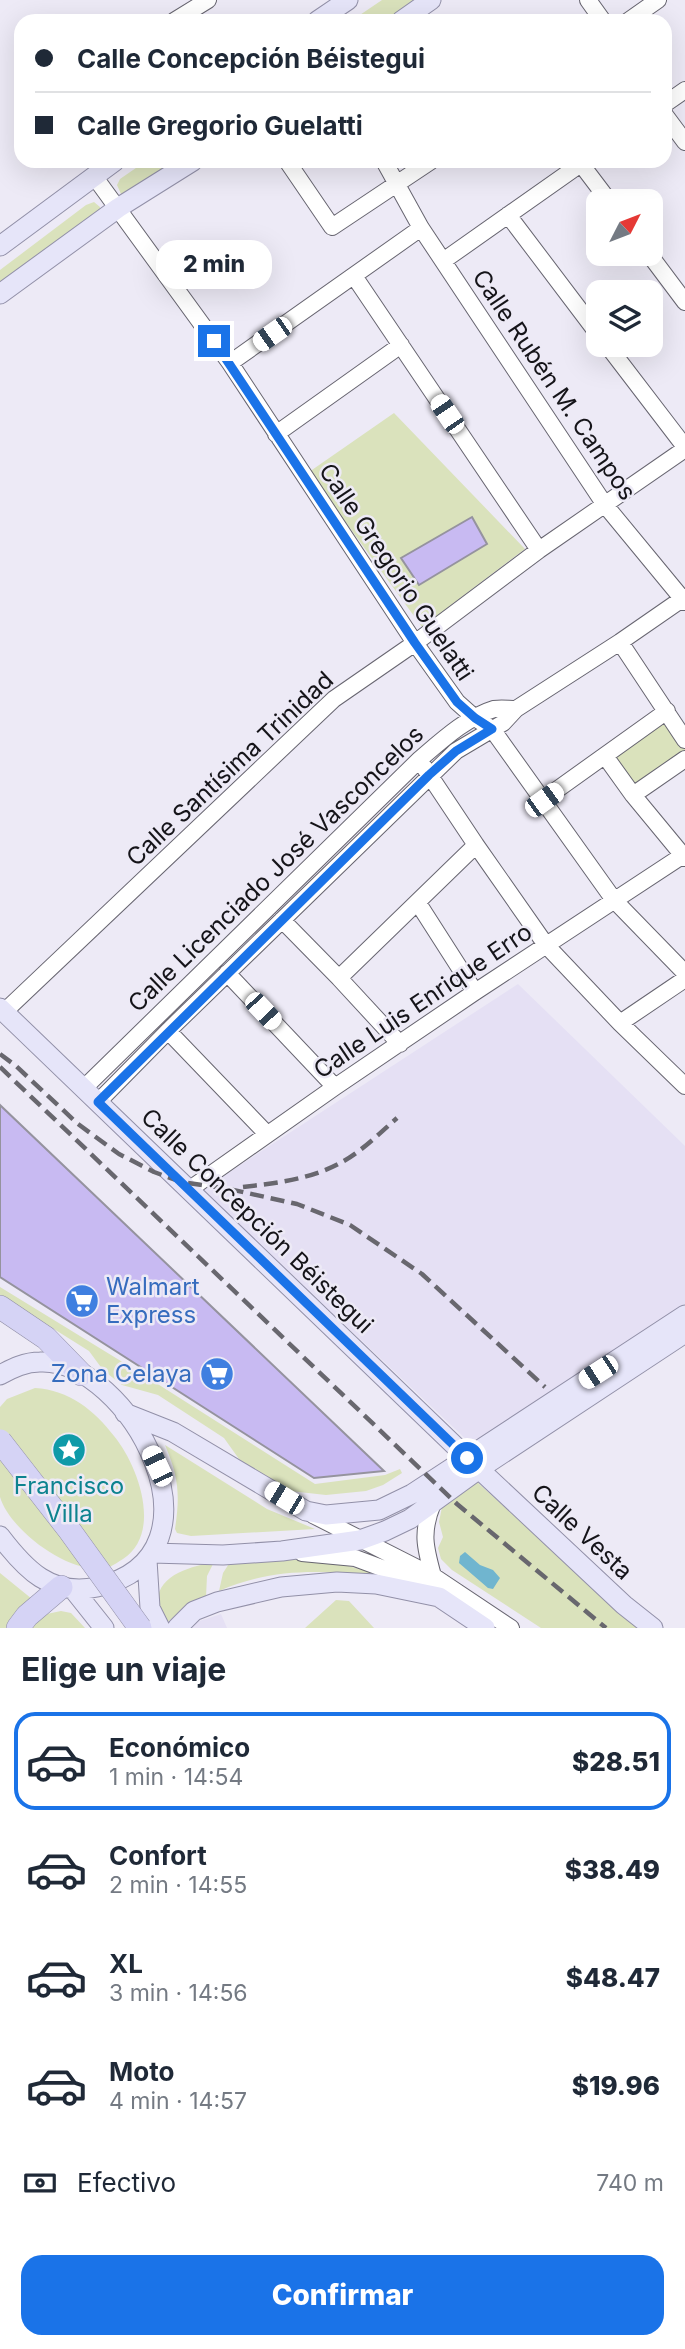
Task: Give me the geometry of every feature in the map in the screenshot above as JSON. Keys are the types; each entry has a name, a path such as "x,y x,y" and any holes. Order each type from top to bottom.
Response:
{"highway":[{"path":"0,1307 46,1338 81,1374"},
{"path":"0,1441 140,1628"},
{"path":"18,1628 27,1616 67,1588"}],"main road":[{"path":"327,14 348,0"},
{"path":"411,14 431,0"},
{"path":"0,246 106,168"},
{"path":"0,294 118,208 182,168"},
{"name":"Calle Concepción Béistegui","path":"2,1010 473,1463"},
{"path":"0,1536 19,1561 40,1578 67,1588 92,1588 114,1583 129,1576 150,1557 282,1551 360,1540 410,1519 433,1503 473,1463 685,1315"},
{"path":"125,1413 173,1432 306,1511 326,1515 379,1510 412,1494 446,1472 473,1463 685,1333"},
{"path":"0,1374 20,1365 42,1362 59,1364 100,1386 144,1439 157,1466 164,1498 163,1523 150,1557 150,1608 160,1628"},
{"name":"Calle Vesta","path":"473,1463 624,1605 653,1628"},
{"path":"177,1628 185,1618 205,1605 281,1587 313,1583 376,1584 439,1597 485,1628"},
{"path":"67,1588 104,1628"}],"street":[{"path":"185,14 208,0"},
{"path":"638,14 658,0"},
{"path":"672,125 685,142"},
{"path":"292,168 332,227 421,168"},
{"name":"Calle Rubén M. Campos","path":"388,168 421,228 605,505 684,599"},
{"path":"443,261 575,168"},
{"path":"587,168 601,189"},
{"name":"Calle Gregorio Guelatti","path":"94,176 230,363 457,702 492,729 614,900 685,973"},
{"path":"508,215 586,318"},
{"path":"230,363 421,228"},
{"path":"658,266 685,302"},
{"path":"354,276 539,550"},
{"path":"276,434 401,345"},
{"path":"616,357 685,448"},
{"name":"Calle Santísima Trinidad","path":"2,1010 334,699 685,448"},
{"name":"Calle Licenciado José Vasconcelos","path":"91,1096 168,1031 456,751 503,723 516,709 684,599"},
{"path":"620,642 685,740"},
{"name":"Calle Licenciado José Vasconcelos","path":"91,1096 420,759 444,738 475,718 495,709 516,709"},
{"path":"544,800 667,711"},
{"path":"605,756 684,856"},
{"path":"420,759 546,946 620,1023 683,1081"},
{"path":"634,795 685,759"},
{"path":"339,978 476,845"},
{"name":"Calle Luis Enrique Erro","path":"190,1189 475,992 684,856"},
{"path":"418,903 475,992"},
{"path":"282,920 400,1044"},
{"path":"227,973 335,1087"},
{"path":"620,1023 685,979"},
{"path":"168,1031 267,1134"},
{"path":"446,1472 451,1455 447,1438"},
{"path":"433,1503 425,1522 425,1547 433,1576"},
{"path":"306,1511 433,1576 511,1628"},
{"path":"282,1551 355,1558 406,1577 439,1597"}],"shaded area":[{"path":"518,984 685,1146 685,1304 480,1441 477,1438 470,1443 202,1190"},
{"path":"221,1614 227,1628 186,1628 190,1624"}],"green space":[{"path":"382,0 415,0 395,14 361,14"},
{"path":"136,168 173,168 130,198 121,194 117,185 120,179"},
{"path":"94,202 100,207 100,213 0,289 0,270 86,205"},
{"path":"394,413 525,549 422,627 309,472"},
{"path":"668,716 685,746 685,755 633,791 610,759"},
{"path":"0,1287 315,1484 385,1475 400,1469 402,1473 383,1485 366,1491 326,1495 290,1491 239,1459 224,1438 158,1395 122,1385 103,1370 89,1351 14,1304 0,1300"},
{"path":"35,1388 70,1397 89,1410 114,1436 131,1464 142,1499 142,1533 135,1547 111,1566 94,1569 61,1559 29,1537 16,1524 0,1497 0,1407 7,1399"},
{"path":"165,1445 267,1509 315,1529 191,1536 177,1533 177,1487"},
{"path":"477,1482 639,1628 541,1628 452,1570 441,1559 438,1548 443,1537 439,1522 442,1507"},
{"path":"301,1558 337,1563 378,1574 315,1572 277,1575 258,1578 219,1591 223,1573 232,1559"},
{"path":"214,1562 207,1576 206,1597 186,1607 165,1624 158,1602 159,1592 164,1584 178,1573"},
{"path":"0,1573 32,1599 8,1628 0,1628"},
{"path":"336,1600 349,1601 374,1628 305,1628"},
{"path":"61,1611 71,1613 85,1628 28,1628 42,1615"}],"water":[{"path":"465,1552 480,1565 493,1570 500,1578 493,1589 488,1588 459,1563 460,1556"}],"building":[{"path":"472,517 487,544 419,585 401,558"},
{"name":"Zona Celaya","path":"0,1105 384,1471 314,1478 0,1277"}],"railway":[{"path":"0,1054 78,1124 119,1154 154,1172 181,1182 297,1204 350,1225 422,1274 545,1387"},
{"path":"0,1067 457,1504 606,1628"},
{"path":"243,1187 294,1179 331,1168 357,1153 397,1118"}],"place":[{"name":"Walmart Express","path":"82,1301"},
{"name":"Zona Celaya","path":"217,1374"},
{"name":"Francisco Villa","path":"69,1450"}],"route":[{"path":"214,341 457,702 492,729 456,751 429,775 98,1102 467,1458"}]}
